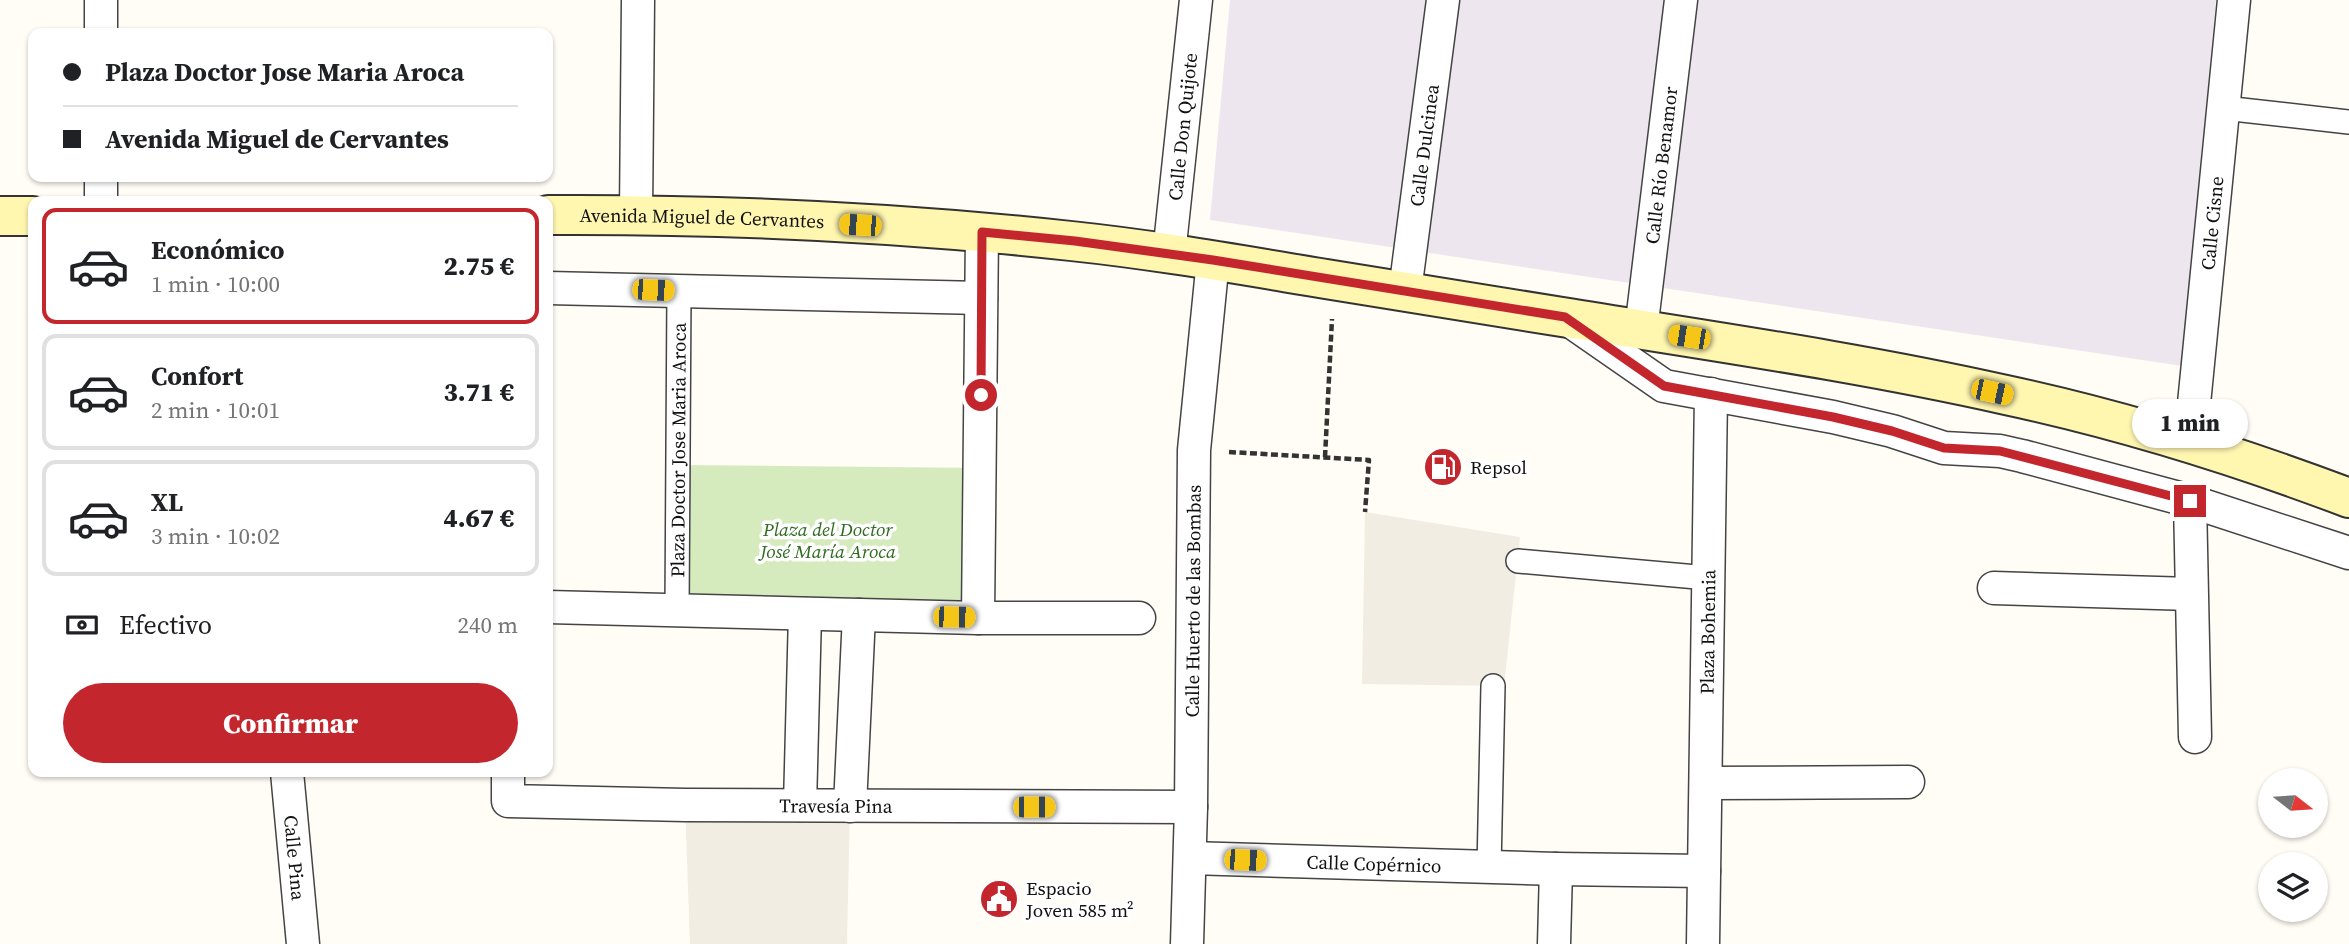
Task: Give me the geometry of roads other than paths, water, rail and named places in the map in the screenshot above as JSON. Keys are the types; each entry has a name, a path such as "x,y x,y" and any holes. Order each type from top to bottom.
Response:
{"main road":[{"name":"Avenida Miguel de Cervantes","path":"553,215 636,214 812,221 982,232 1075,241 1213,260 1839,361 1953,383 2012,396 2190,444 2262,466 2349,498"},
{"path":"0,216 28,216"}],"street":[{"path":"102,0 102,28"},
{"path":"636,214 638,0"},
{"name":"Calle Don Quijote","path":"1169,254 1196,0"},
{"name":"Calle Dulcinea","path":"1405,291 1443,0"},
{"name":"Calle Río Benamor","path":"1641,330 1681,0"},
{"name":"Calle Cisne","path":"2190,444 2234,0"},
{"path":"2224,108 2349,122"},
{"path":"978,618 982,232"},
{"name":"Calle Huerto de las Bombas","path":"1187,944 1194,450 1213,260"},
{"path":"553,288 981,298"},
{"name":"Plaza Doctor Jose Maria Aroca","path":"677,611 679,291"},
{"name":"Avenida Miguel de Cervantes","path":"1565,317 1664,386 1844,419 1944,448 2000,451 2190,501 2349,553"},
{"name":"Plaza Bohemia","path":"1703,944 1711,394"},
{"path":"2190,501 2194,737"},
{"path":"1518,561 1708,578"},
{"path":"1994,588 2191,594"},
{"path":"553,607 978,618 1139,618"},
{"path":"800,805 805,614"},
{"path":"850,806 859,615"},
{"path":"1489,868 1493,686"},
{"name":"Calle Pina","path":"286,777 303,944"},
{"name":"Travesía Pina","path":"508,777 508,801 1191,807"},
{"path":"1707,783 1908,782"},
{"name":"Calle Copérnico","path":"1190,858 1556,869"},
{"path":"1554,944 1556,869 1704,871"}],"place":[{"name":"Repsol","path":"1443,467"},
{"name":"Espacio Joven 585 m²","path":"999,899"}],"park label":[{"name":"Plaza del Doctor José María Aroca","path":"828,540"}]}
